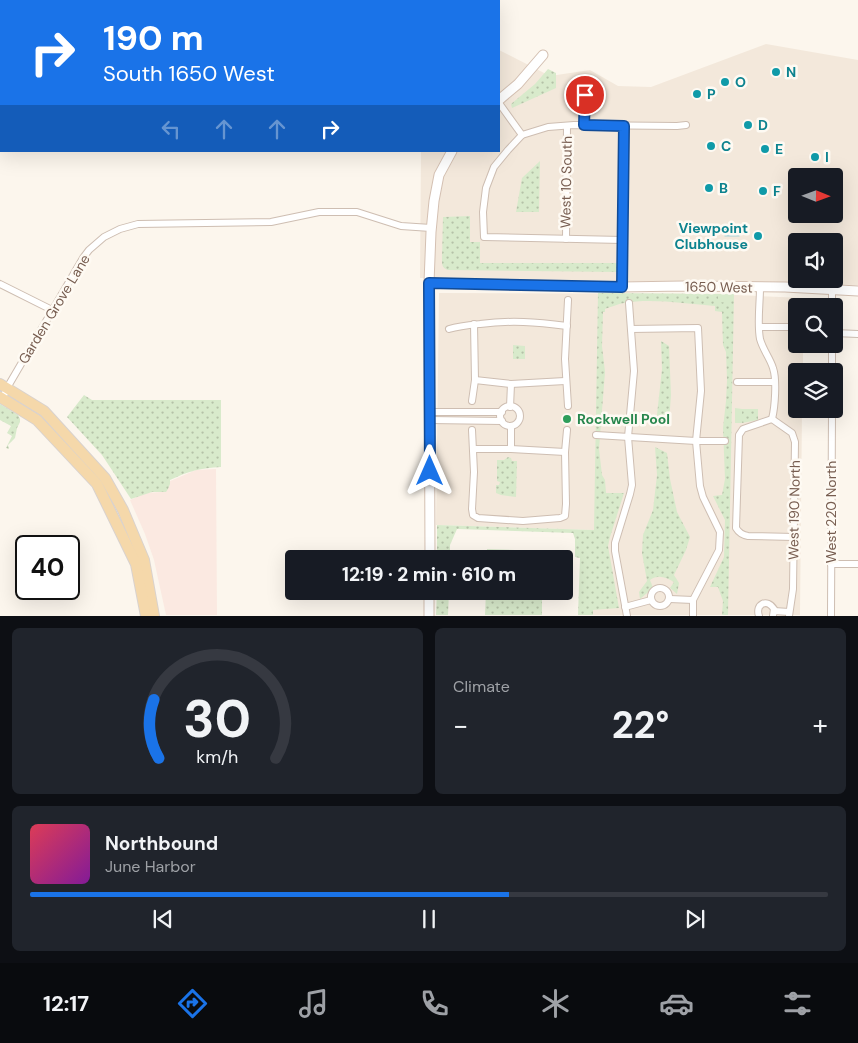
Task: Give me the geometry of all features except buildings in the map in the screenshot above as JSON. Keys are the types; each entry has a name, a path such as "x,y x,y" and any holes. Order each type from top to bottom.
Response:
{"main road":[{"path":"3,386 44,411 105,478 123,510 144,560 154,616"},
{"path":"1,397 37,420 98,484 136,564 146,616"}],"street":[{"path":"500,101 518,84 543,55"},
{"path":"584,125 585,80"},
{"path":"500,103 522,135"},
{"path":"622,240 484,238 486,188 494,167 522,135 548,127 686,125"},
{"name":"West 10 South","path":"566,239 571,126"},
{"path":"622,287 624,126"},
{"path":"430,550 429,283 431,228 439,175 451,152"},
{"name":"Garden Grove Lane","path":"1,397 3,386 83,258 97,243 120,229 138,224 271,222 320,212 357,212 401,226 431,228"},
{"name":"1650 West","path":"429,283 622,287 785,287 858,291"},
{"path":"0,284 52,310"},
{"path":"760,288 759,327 762,345 774,375 774,412 772,419 740,431 738,441 736,528 742,535 794,537"},
{"path":"832,290 832,298"},
{"path":"568,300 565,353 568,406"},
{"path":"627,616 615,543 632,485 628,437 634,371 629,303"},
{"path":"449,329 474,324 512,321 566,326"},
{"path":"472,401 475,380 474,324"},
{"path":"759,327 788,327"},
{"path":"631,329 698,328 701,391 696,441 700,486 703,497 720,532 720,542 719,550 693,600 693,616"},
{"path":"843,333 858,334"},
{"path":"475,380 511,384 566,381"},
{"path":"737,382 774,382"},
{"path":"510,407 511,384"},
{"path":"430,416 502,421 506,425 512,426 517,423 520,414 516,409 505,408 502,412 502,421"},
{"path":"430,416 502,412"},
{"name":"West 220 North","path":"831,616 832,418"},
{"name":"West 190 North","path":"772,419 792,434 795,442 793,589 790,614"},
{"path":"511,449 512,426"},
{"path":"472,430 474,472 473,515 478,518 523,521 565,516 567,430"},
{"path":"596,435 725,441"},
{"path":"473,450 511,449 565,452"},
{"path":"831,564 858,564"},
{"path":"658,588 668,591 670,598 667,604 662,607 655,605 651,600 651,595 658,588"},
{"path":"670,598 693,600"},
{"path":"429,600 429,616"},
{"path":"625,607 651,600"},
{"path":"759,616 758,608 764,603 771,605 773,613 790,614"}],"shaded area":[{"path":"766,44 858,60 858,285 843,285 843,233 788,233 788,284 420,278 421,152 500,152 500,51 550,76 590,70 618,86 651,87"},
{"path":"439,293 734,294 803,298 788,298 788,353 803,353 803,363 788,363 788,418 802,418 800,615 593,615 593,530 436,525"},
{"path":"216,469 217,615 166,615 154,560 130,500 146,493 161,492 168,482 196,470"}],"green space":[{"path":"548,69 556,73 556,88 512,108 511,104 535,84"},
{"path":"540,161 539,212 516,212 522,178"},
{"path":"470,216 470,242 480,242 480,263 617,263 617,272 448,270 443,267 442,263 443,217"},
{"path":"598,293 734,294 728,615 722,615 723,601 718,587 710,587 724,557 725,520 713,496 722,495 725,479 723,428 727,380 722,312 715,311 715,306 658,301 635,302 617,305 605,309 605,312 603,312 602,346 605,372 599,449 606,493 624,493 608,546 619,608 593,610 593,615 578,615 580,558 575,557 573,533 457,529 450,545 450,550 437,550 437,525 594,530"},
{"path":"718,294 731,295 731,303 718,302"},
{"path":"661,341 669,346 671,395 669,422 656,424 662,369"},
{"path":"513,345 525,346 525,359 513,359"},
{"path":"84,395 92,400 221,400 221,467 189,472 170,480 166,492 152,492 131,499 102,455 67,417"},
{"path":"0,404 18,415 20,419 15,438 8,445 9,449 6,448 12,436 7,433 11,426 0,420"},
{"path":"735,408 742,409 742,423 735,423"},
{"path":"742,409 758,409 758,420 742,423"},
{"path":"655,447 667,453 677,512 690,537 674,575 679,583 677,594 670,588 674,582 656,577 650,580 653,588 640,599 639,592 647,581 642,553 643,535 653,510 657,475"},
{"path":"508,457 512,461 517,461 516,497 496,493 496,485 499,485 500,482 497,481 497,460 504,460"},
{"path":"437,600 449,600 448,615 436,615"},
{"path":"486,600 542,600 542,615 485,615"}],"water":[{"path":"725,229 739,229 739,236 725,236"}],"place":[{"name":"N","path":"776,72"},
{"name":"O","path":"725,82"},
{"name":"P","path":"697,94"},
{"name":"D","path":"748,125"},
{"name":"C","path":"711,146"},
{"name":"E","path":"765,149"},
{"name":"I","path":"815,157"},
{"name":"B","path":"709,188"},
{"name":"F","path":"763,191"},
{"name":"Viewpoint Clubhouse","path":"758,236"},
{"name":"Rockwell Pool","path":"567,419"}],"route":[{"path":"430,471 429,283 622,287 624,126 584,125 585,95"}]}
